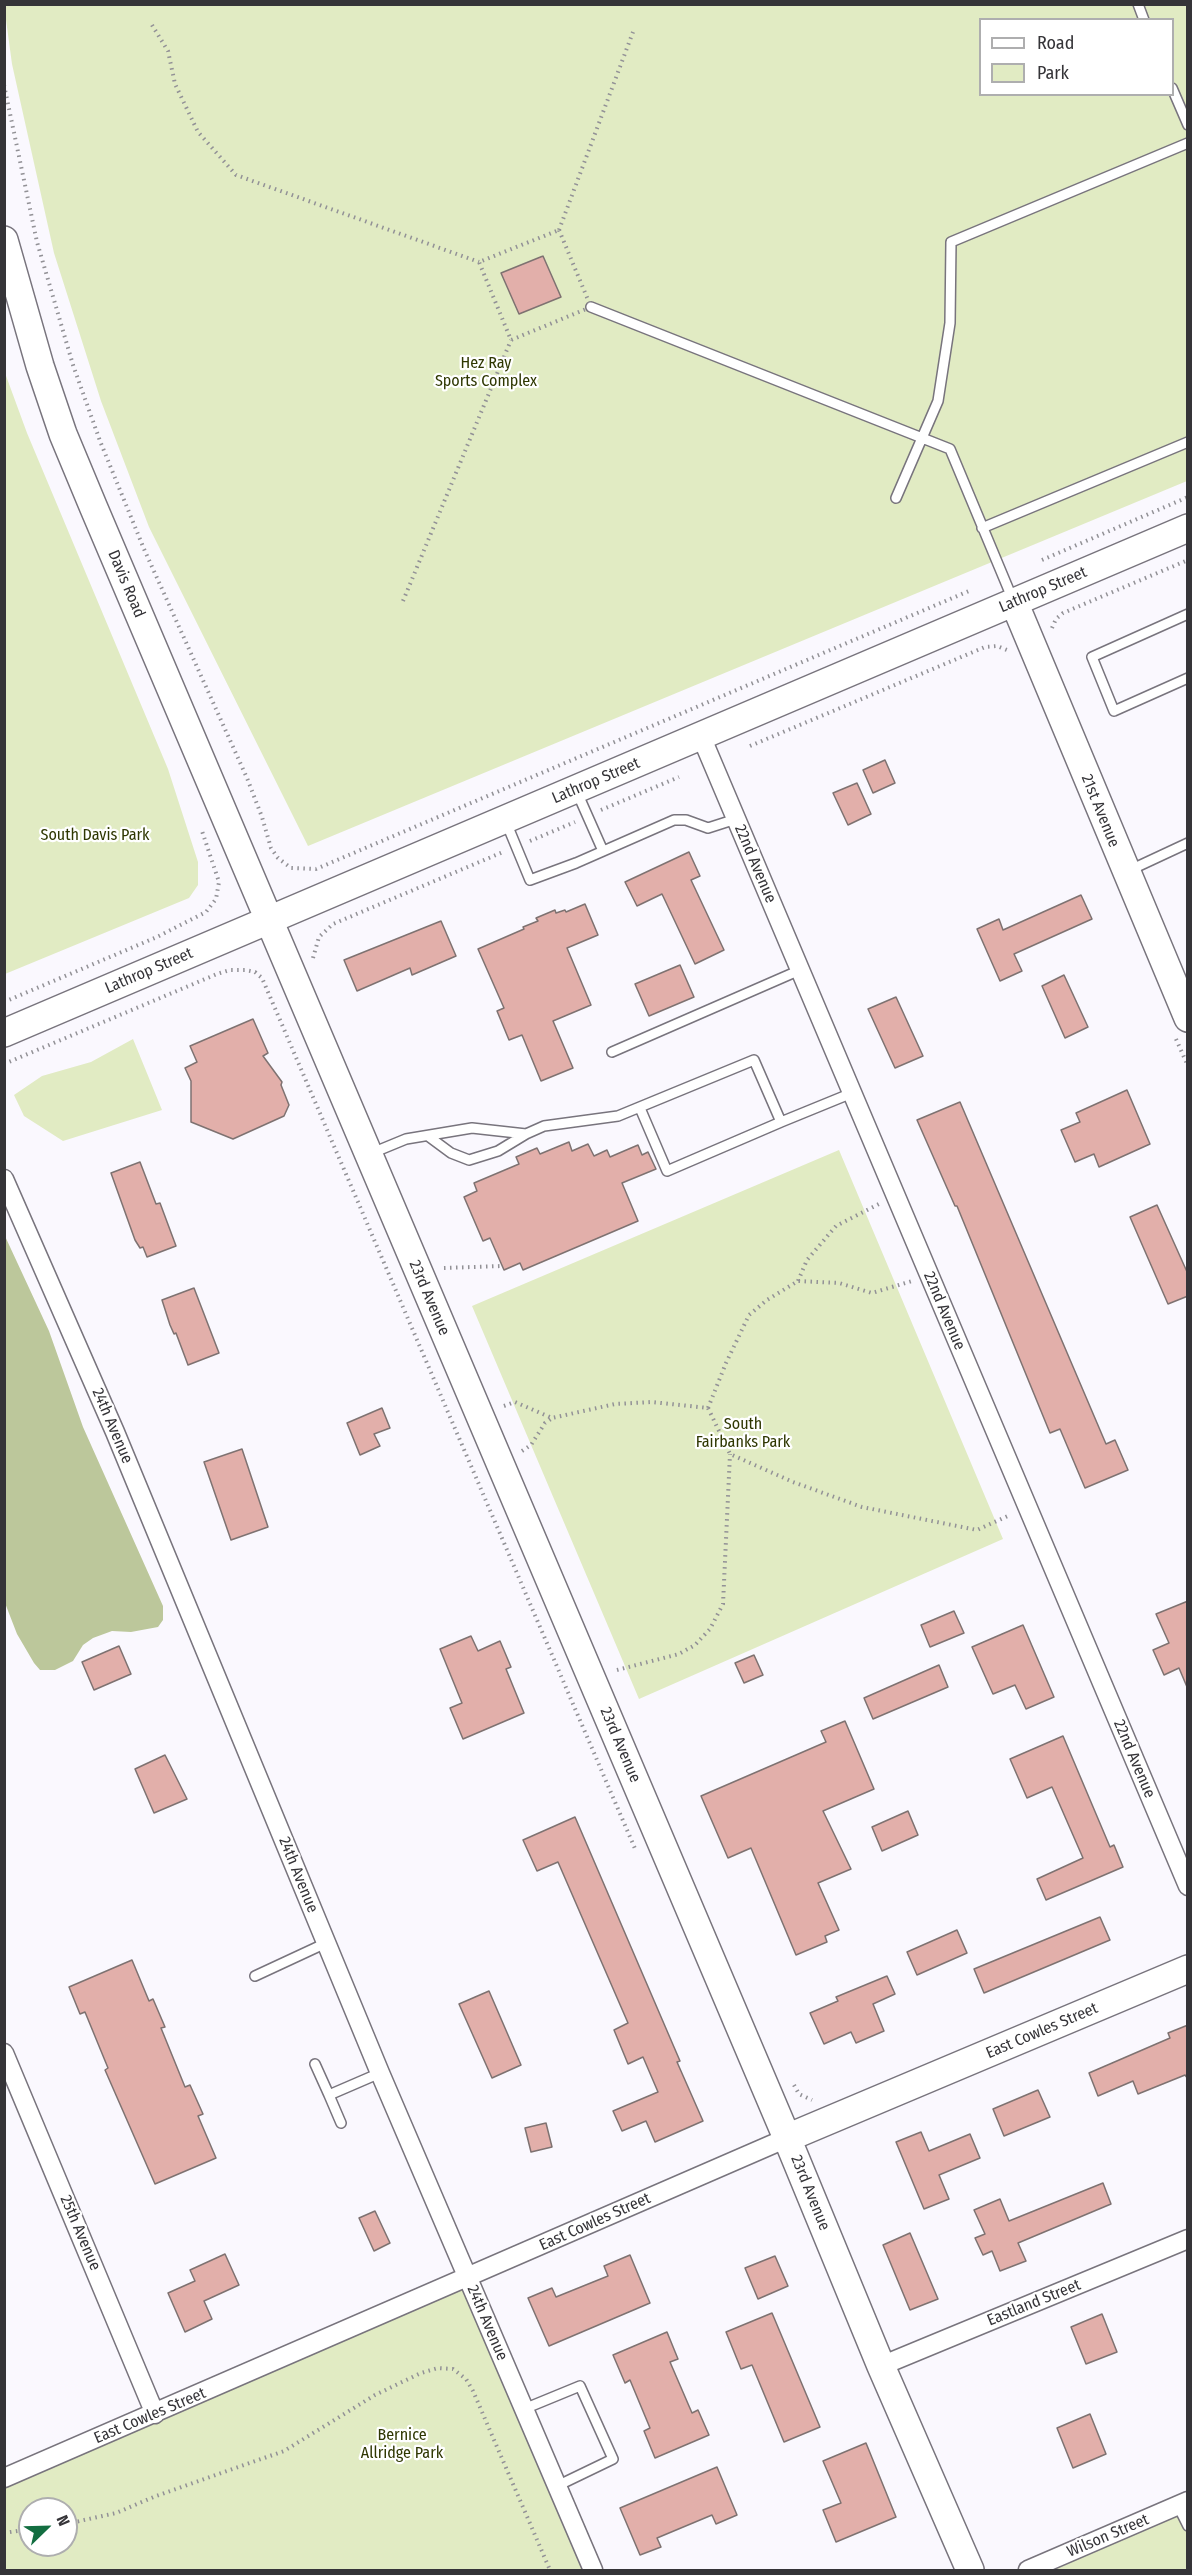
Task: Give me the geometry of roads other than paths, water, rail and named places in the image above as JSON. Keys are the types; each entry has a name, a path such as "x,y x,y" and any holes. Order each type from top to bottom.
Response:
{"street":[{"name":"Davis Road","path":"4,240 40,366 63,434 270,920"},
{"name":"Lathrop Street","path":"4,1033 1188,528"},
{"name":"21st Avenue","path":"1014,602 1125,872 1181,1026"},
{"name":"22nd Avenue","path":"701,736 1188,1886"},
{"name":"23rd Avenue","path":"270,920 367,1155 970,2571"},
{"name":"24th Avenue","path":"4,1179 115,1432 380,2073 593,2571"},
{"name":"East Cowles Street","path":"4,2478 787,2138 1188,1970"},
{"name":"25th Avenue","path":"4,2053 155,2414"},
{"name":"Eastland Street","path":"881,2366 1188,2239"},
{"name":"Wilson Street","path":"1028,2571 1183,2503"}],"lane":[{"path":"1174,90 1188,125"},
{"path":"896,498 938,401 948,334 951,243 1187,146"},
{"path":"591,307 950,449 1014,602"},
{"path":"982,528 1188,442"},
{"path":"1188,614 1092,657 1114,711 1188,678"},
{"path":"576,789 603,851"},
{"path":"505,819 530,880 674,820 686,820 708,828 736,819"},
{"path":"1125,872 1188,843"},
{"path":"612,1052 800,970"},
{"path":"428,1136 451,1153 469,1160 498,1151 544,1126 618,1116 754,1060 781,1122"},
{"path":"640,1108 667,1171 852,1093"},
{"path":"367,1155 406,1139 472,1128 526,1134"},
{"path":"255,1976 326,1944"},
{"path":"315,2064 341,2123"},
{"path":"329,2095 380,2073"},
{"path":"524,2409 580,2386 613,2459 557,2486"},
{"path":"1183,2503 1188,2526"}],"park label":[{"name":"Hez Ray Sports Complex","path":"486,373"},
{"name":"South Davis Park","path":"95,836"},
{"name":"South Fairbanks Park","path":"743,1434"},
{"name":"Bernice Allridge Park","path":"402,2445"}]}
